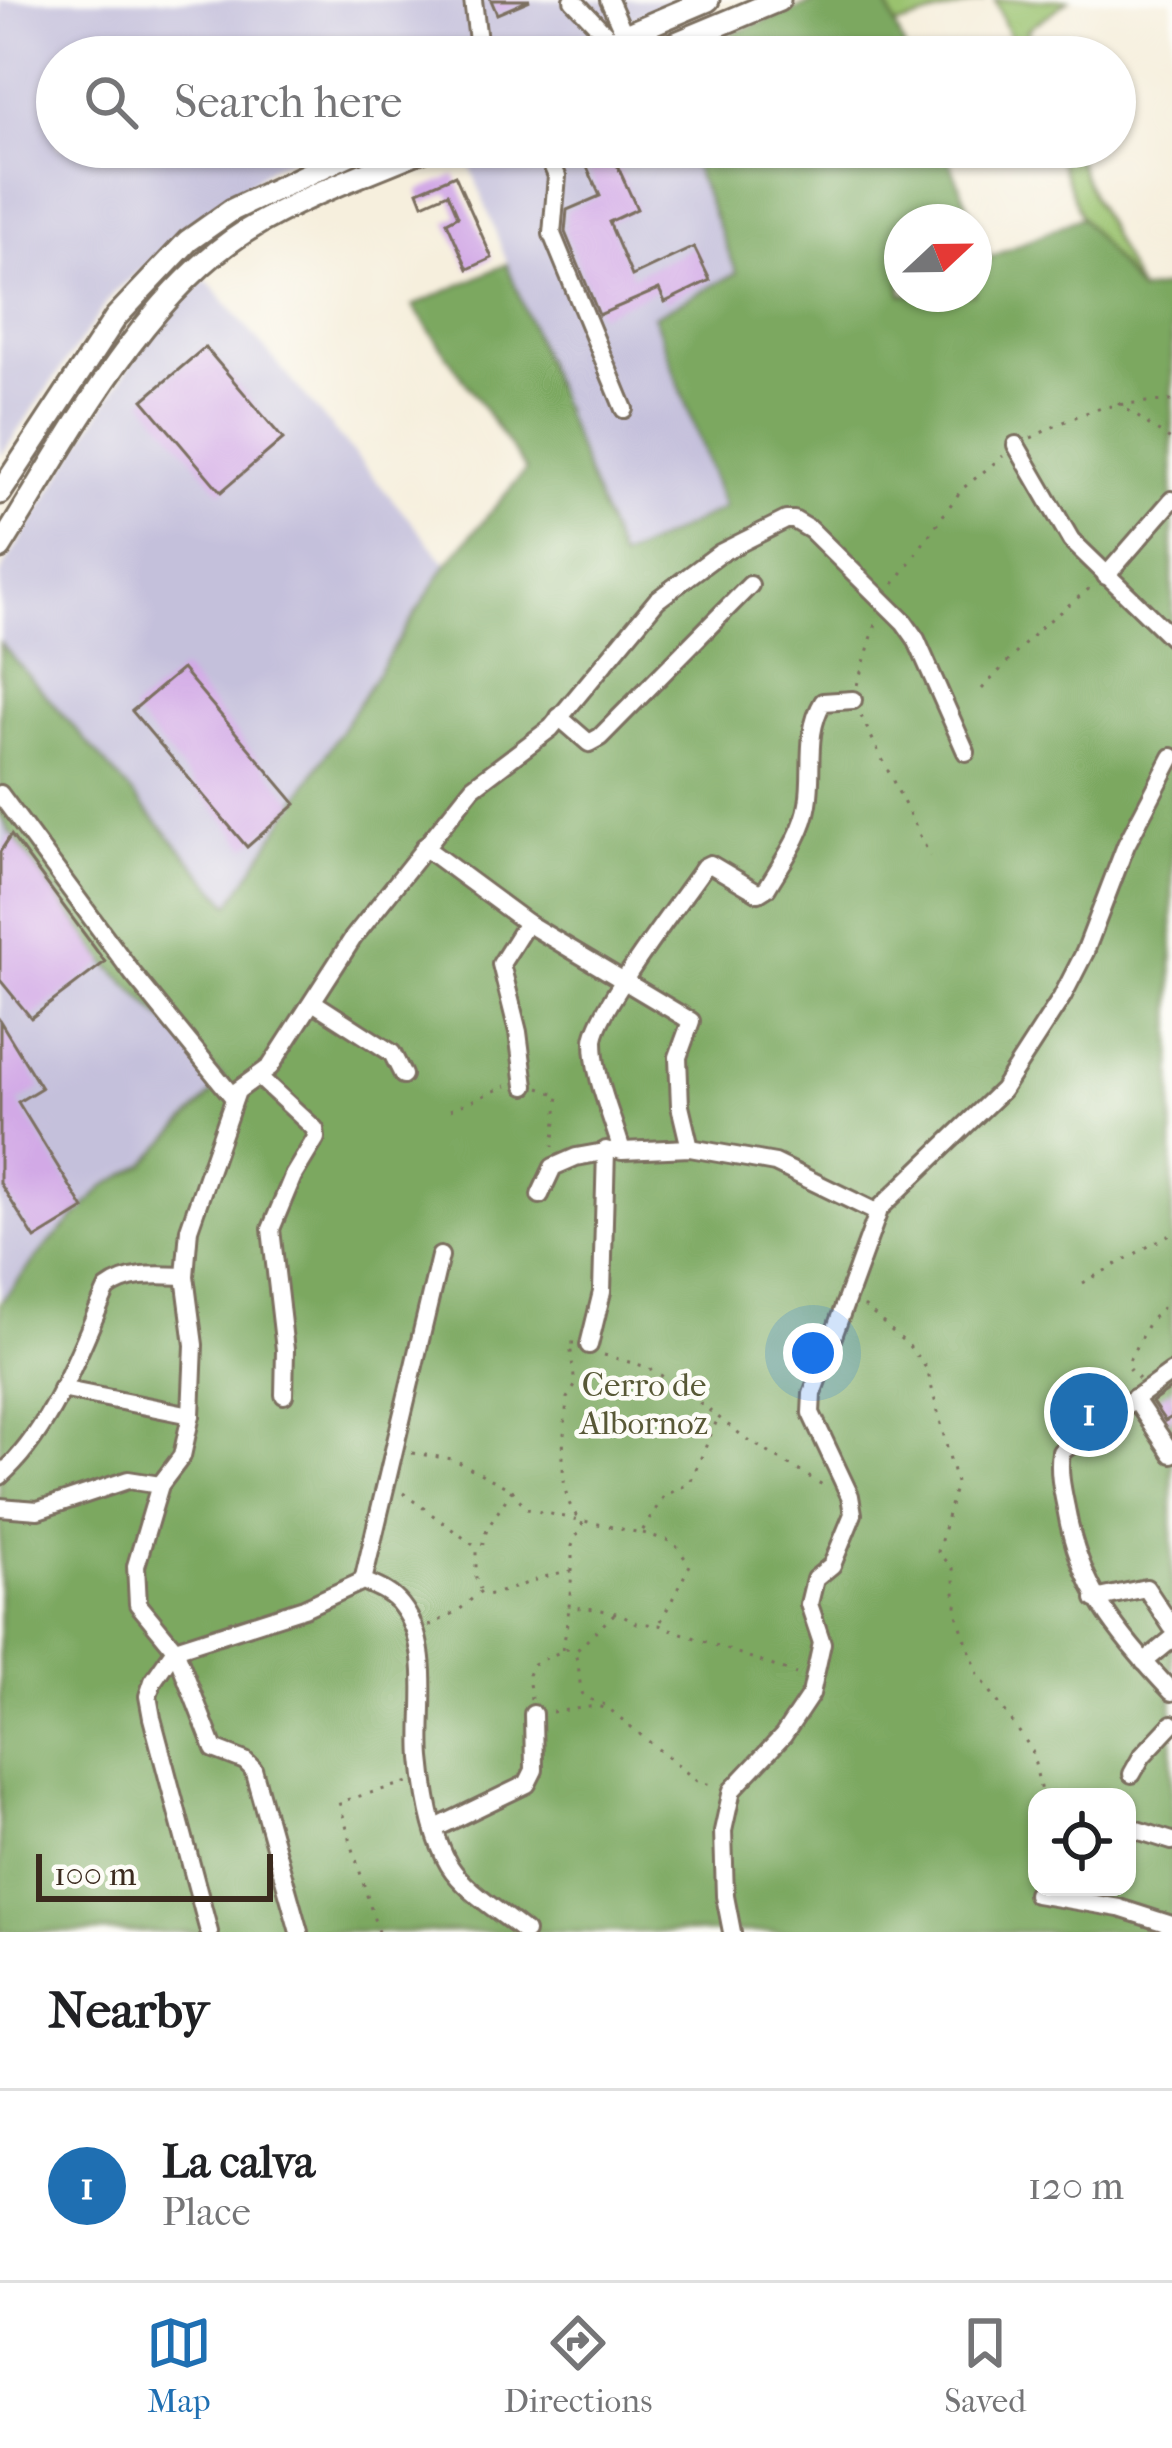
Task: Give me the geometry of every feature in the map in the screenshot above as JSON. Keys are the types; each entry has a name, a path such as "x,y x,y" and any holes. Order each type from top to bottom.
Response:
{"main road":[{"path":"623,36 709,0"},
{"path":"693,36 779,0"},
{"path":"0,493 116,317 188,241 232,210 321,168"},
{"path":"0,548 139,333 168,296 247,231 384,168"}],"street":[{"path":"473,0 477,36"},
{"path":"573,0 616,36"},
{"path":"609,0 618,36"},
{"path":"553,168 557,176 552,234 624,409"},
{"path":"1016,446 1071,540 1172,638"},
{"path":"1106,576 1172,500"},
{"path":"299,1932 253,1769 214,1749 175,1649 138,1604 136,1588 136,1566 160,1486 182,1456 191,1415 194,1346 185,1276 189,1229 196,1197 237,1090 278,1056 353,938 473,787 551,728 657,600 720,553 786,520 811,530 916,639 967,752"},
{"path":"559,717 589,743 600,737 750,585"},
{"path":"589,1345 602,1292 614,1150 594,1037 625,982 704,867 710,864 758,893 766,888 798,836 808,804 818,711 824,703 853,700"},
{"path":"732,1932 725,1896 723,1832 731,1790 783,1736 812,1694 823,1642 809,1604 815,1579 832,1565 853,1514 850,1496 811,1413 812,1394 877,1210 1002,1090 1062,997 1085,952 1126,845 1172,758"},
{"path":"0,794 133,974 234,1098"},
{"path":"424,847 526,923 691,1021 678,1057 680,1106 690,1148"},
{"path":"525,1086 501,964 526,923"},
{"path":"313,1002 392,1053 403,1075"},
{"path":"258,1076 315,1129 316,1138 292,1176 271,1229 285,1350 284,1395"},
{"path":"540,1195 553,1167 614,1150 690,1148 775,1163 877,1210"},
{"path":"363,1581 440,1256"},
{"path":"0,1476 26,1450 107,1289 119,1280 185,1276"},
{"path":"1172,1372 1060,1452 1059,1467 1073,1551 1095,1599 1172,1691"},
{"path":"61,1388 191,1415"},
{"path":"1142,1393 1172,1454"},
{"path":"0,1507 38,1510 128,1480 160,1486"},
{"path":"209,1932 148,1696 153,1681 175,1649 304,1608 363,1581 384,1589 401,1605 415,1635 422,1673 425,1777 450,1867 525,1932"},
{"path":"1095,1599 1147,1588 1172,1627"},
{"path":"1144,1663 1172,1639"},
{"path":"436,1828 527,1784 534,1770 533,1714"},
{"path":"1132,1774 1172,1724"},
{"path":"1136,1829 1171,1838"},
{"path":"1048,1896 1119,1908 1172,1925"}],"path":[{"path":"930,856 853,700 882,600 962,489 1016,446 1084,411 1117,402 1172,401"},
{"path":"1117,402 1172,441"},
{"path":"982,689 1040,628 1106,576"},
{"path":"450,1110 497,1088 525,1086 559,1095 553,1167"},
{"path":"1083,1282 1172,1233"},
{"path":"849,1293 909,1346 927,1369 956,1483 936,1546 953,1568 957,1615 978,1674 1032,1750 1040,1788"},
{"path":"1142,1393 1128,1362 1149,1322 1172,1297"},
{"path":"583,1522 569,1512 565,1494 564,1441 568,1398 575,1386 570,1343 589,1345 647,1367 791,1466 850,1496"},
{"path":"641,1533 664,1496 690,1483 718,1416"},
{"path":"392,1450 453,1459 512,1490 527,1509 674,1542 691,1565 659,1625"},
{"path":"384,1482 439,1516 476,1547 482,1546 487,1529 512,1490"},
{"path":"563,1652 572,1546 583,1522"},
{"path":"476,1547 476,1578 485,1595 572,1571"},
{"path":"415,1635 458,1612 481,1591"},
{"path":"569,1607 659,1625 814,1680"},
{"path":"574,1653 615,1613"},
{"path":"609,1709 597,1706 533,1714 528,1676 533,1664 568,1649 581,1670 580,1690 586,1698 609,1709 698,1781 712,1787 737,1783"},
{"path":"378,1932 340,1802 425,1777"}],"shaded area":[{"path":"0,0 677,0 589,36 36,36 36,168 270,168 115,291 0,457"},
{"path":"471,168 694,168 737,274 654,317 724,508 620,560"},
{"path":"206,279 447,564 230,906 0,643 0,576 5,565 157,322"},
{"path":"0,815 11,835 226,1080 145,1164 105,1186 0,1303"}],"green space":[{"path":"820,0 885,0 900,36 725,36"},
{"path":"885,0 985,0 895,26"},
{"path":"995,0 1069,0 1027,30 1029,36 1010,36"},
{"name":"Cerro de Albornoz","path":"694,168 953,168 967,204 884,204 884,312 992,312 992,257 1081,217 1139,292 1172,285 1172,1932 0,1932 0,1303 105,1186 145,1164 225,1080 105,962 0,815 0,643 230,905 447,564 526,470 413,306 507,264 620,559 724,508 654,316 737,273"},
{"path":"1062,168 1080,168 1140,292 1081,217"}],"building":[{"path":"491,0 530,0 497,14"},
{"path":"587,168 618,168 637,209 609,222 632,276 694,247 710,280 665,302 659,289 599,315 565,232 567,210 600,196"},
{"path":"455,175 492,258 468,269 447,222 458,216 448,193 423,204 418,191"},
{"path":"205,347 283,439 221,492 143,400"},
{"path":"182,669 296,804 247,847 132,711"},
{"path":"11,835 105,962 31,1018 0,980 0,852"},
{"path":"0,1021 41,1088 18,1102 84,1209 35,1239 0,1183"},
{"path":"1172,1388 1172,1417 1165,1421 1152,1402"}],"place":[{"name":"La calva","path":"1089,1412"}]}
